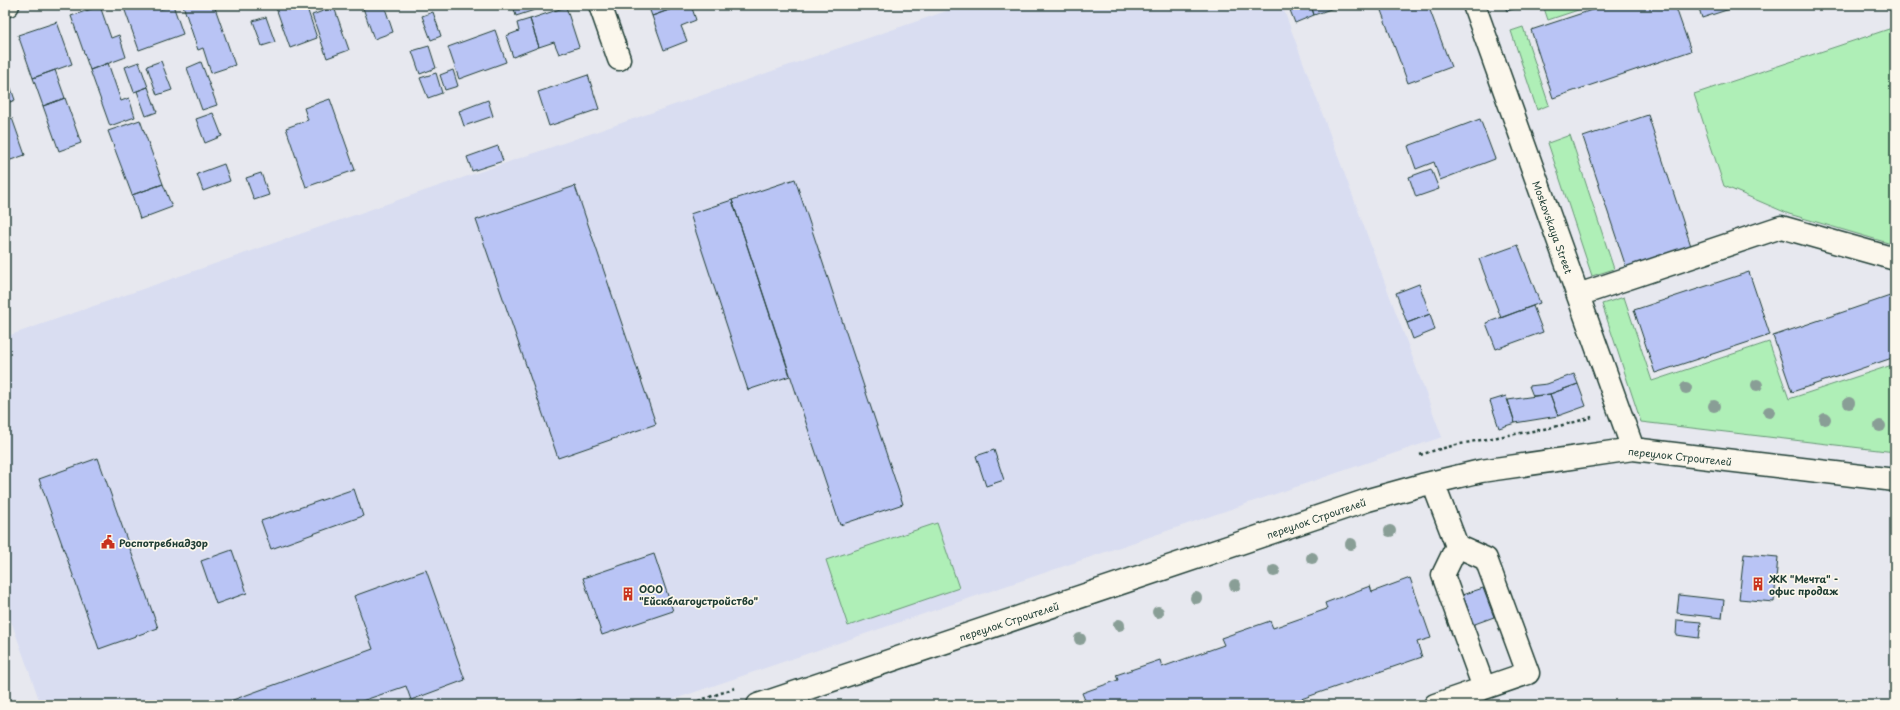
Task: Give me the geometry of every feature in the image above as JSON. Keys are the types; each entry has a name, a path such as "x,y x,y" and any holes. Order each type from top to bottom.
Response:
{"street":[{"path":"600,5 619,59"},
{"name":"Moskovskaya Street","path":"1474,5 1633,449"},
{"path":"1578,295 1781,227 1895,259"},
{"name":"переулок Строителей","path":"758,705 808,697 1368,500 1433,482 1481,471 1633,449 1895,480"},
{"path":"1433,482 1457,546 1486,559 1528,673 1435,705"},
{"path":"1457,546 1443,575 1484,688"}],"shaded area":[{"path":"964,5 1282,5 1442,437 657,705 41,705 5,604 5,337"}],"green space":[{"path":"1543,5 1593,5 1548,20"},
{"path":"1523,27 1549,105 1537,110 1511,31"},
{"path":"1895,27 1895,245 1789,214 1724,186 1694,94"},
{"path":"1570,135 1614,269 1592,276 1548,143"},
{"path":"1624,297 1652,381 1769,342 1789,399 1895,364 1895,452 1641,422 1602,304"},
{"path":"937,523 959,588 848,626 826,560"}],"building":[{"path":"123,5 159,5 161,9 173,5 183,34 139,50"},
{"path":"183,5 214,5 235,65 211,73 203,48 198,50"},
{"path":"275,5 306,5 317,38 290,48"},
{"path":"362,5 384,5 393,32 374,39"},
{"path":"513,5 550,5 516,16"},
{"path":"648,5 683,5 652,16"},
{"path":"683,5 691,5 696,20 681,26 687,41 664,50 652,16"},
{"path":"1288,5 1311,5 1314,15 1295,23"},
{"path":"1311,5 1336,5 1336,7 1314,15"},
{"path":"1379,5 1428,5 1451,67 1408,83"},
{"path":"1504,5 1526,5 1507,11"},
{"path":"1607,5 1675,5 1691,51 1553,98 1531,30"},
{"path":"1698,5 1742,5 1702,18"},
{"path":"100,6 111,38 119,35 126,57 90,70 71,16"},
{"path":"334,7 349,50 327,58 312,15"},
{"path":"566,7 579,47 559,54 554,42 539,47 530,19"},
{"path":"433,12 441,36 431,40 422,16"},
{"path":"266,17 275,42 262,46 253,21"},
{"path":"530,19 539,47 513,57 506,36 519,31 517,23"},
{"path":"57,22 72,64 33,78 18,35"},
{"path":"495,30 506,62 459,79 448,47"},
{"path":"429,46 436,68 420,74 412,51"},
{"path":"161,61 172,90 157,95 147,66"},
{"path":"139,62 148,87 134,92 125,67"},
{"path":"201,62 217,105 202,110 187,68"},
{"path":"108,63 121,101 129,98 135,117 110,126 90,70"},
{"path":"55,70 65,98 43,106 33,78"},
{"path":"453,70 458,86 445,90 440,75"},
{"path":"5,71 15,100 5,104"},
{"path":"436,73 442,93 428,98 420,78"},
{"path":"588,75 599,109 549,126 538,92"},
{"path":"148,87 157,112 146,116 137,91"},
{"path":"65,98 81,143 59,151 43,106"},
{"path":"330,99 355,170 306,187 286,128 308,120 304,108"},
{"path":"488,100 493,116 464,126 459,111"},
{"path":"213,113 222,136 205,143 196,119"},
{"path":"1648,115 1691,246 1626,267 1583,137"},
{"path":"12,118 25,155 5,162 5,121"},
{"path":"1480,119 1495,159 1440,180 1434,162 1416,169 1408,146"},
{"path":"140,120 163,184 132,195 108,131"},
{"path":"498,146 503,161 472,171 467,157"},
{"path":"224,164 230,181 203,191 197,174"},
{"path":"1431,169 1439,189 1416,197 1409,177"},
{"path":"261,173 269,195 254,200 246,178"},
{"path":"795,179 903,504 840,525 732,200"},
{"path":"163,184 172,207 140,219 132,195"},
{"path":"575,186 656,424 558,458 476,220"},
{"path":"732,200 790,376 748,390 690,214"},
{"path":"1518,245 1540,303 1501,318 1479,259"},
{"path":"1749,272 1770,335 1655,373 1634,310"},
{"path":"1419,284 1430,314 1407,323 1396,293"},
{"path":"1890,296 1895,311 1895,357 1792,392 1773,336"},
{"path":"1533,306 1543,332 1496,349 1486,323"},
{"path":"1430,314 1435,330 1413,339 1407,323"},
{"path":"1574,374 1578,384 1550,394 1533,396 1529,386 1547,384"},
{"path":"1578,384 1586,406 1558,416 1550,394"},
{"path":"1550,394 1558,416 1515,423 1508,400"},
{"path":"1506,396 1515,423 1499,428 1490,401"},
{"path":"994,450 1004,480 986,486 976,456"},
{"path":"98,458 158,628 99,649 39,479"},
{"path":"354,489 363,516 271,549 261,521"},
{"path":"232,550 247,593 216,604 201,561"},
{"name":"ООО \"Ейскблагоустройство\"","path":"654,554 673,611 602,635 583,578"},
{"name":"ЖК \"Мечта\" - офис продаж","path":"1744,554 1778,557 1774,602 1739,599"},
{"path":"426,570 465,680 411,700 406,686 359,702 360,705 219,705 373,649 354,596"},
{"path":"1410,578 1431,638 1417,642 1422,657 1284,705 1087,705 1082,693 1118,680 1116,675 1160,660 1162,667 1224,645 1221,638 1270,621 1273,628 1327,609 1325,603 1370,586 1372,592"},
{"path":"1483,588 1494,617 1472,625 1462,595"},
{"path":"1679,595 1724,600 1722,618 1677,613"},
{"path":"1677,620 1701,622 1699,638 1676,635"},
{"path":"580,699 582,705 561,705"}],"place":[{"name":"Роспотребнадзор","path":"108,542"},
{"name":"ЖК \"Мечта\" - офис продаж","path":"1758,584"},
{"name":"ООО \"Ейскблагоустройство\"","path":"628,594"}]}
